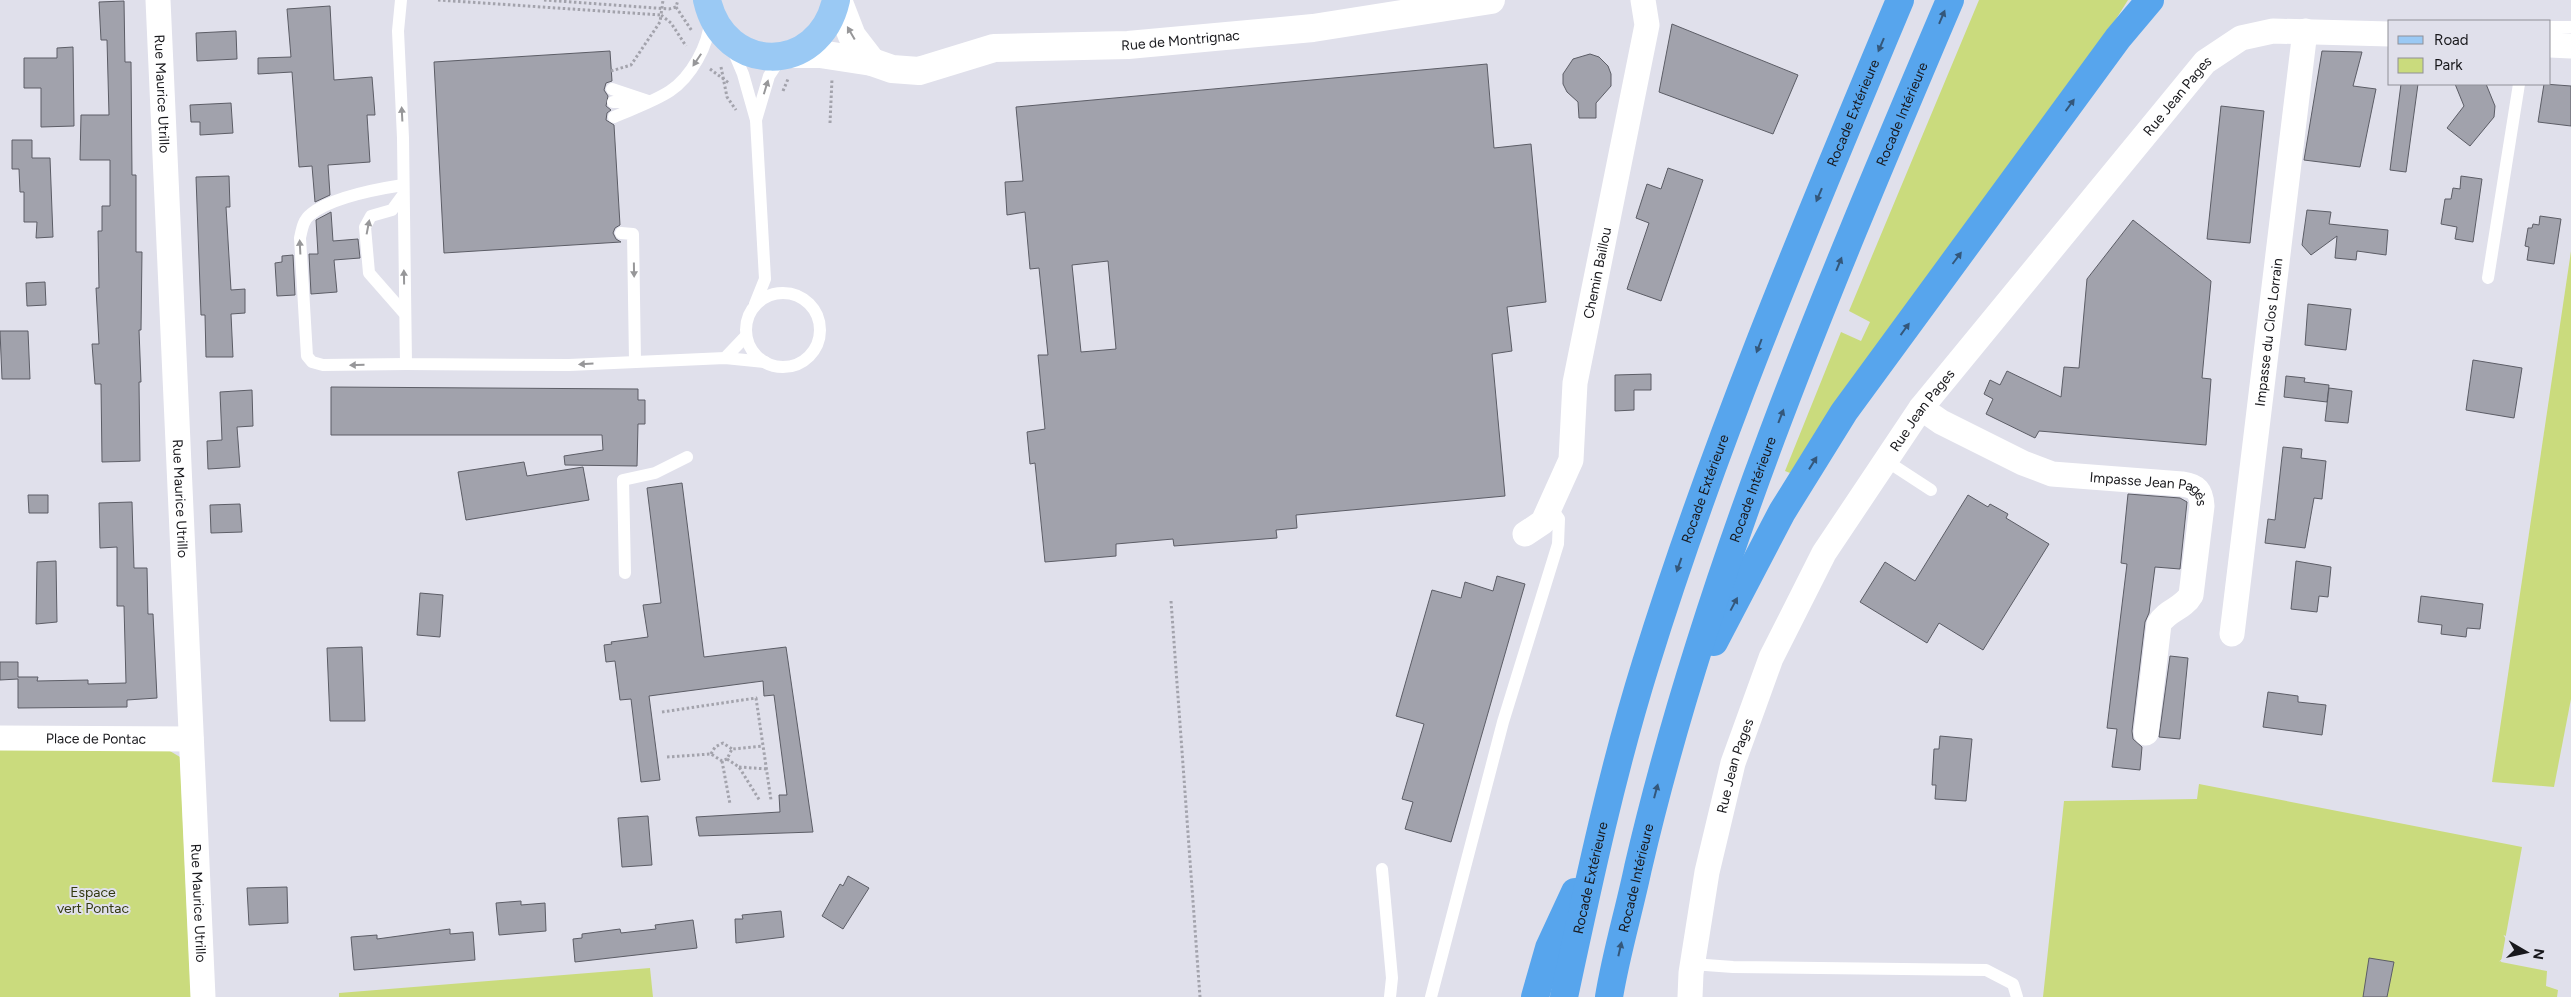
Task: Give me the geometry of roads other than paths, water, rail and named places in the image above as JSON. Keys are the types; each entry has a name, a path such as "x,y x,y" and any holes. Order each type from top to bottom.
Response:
{"highway":[{"name":"Rocade Extérieure","path":"1564,997 1594,853 1646,664 1709,478 1800,240 1900,0"},
{"name":"Rocade Intérieure","path":"1609,997 1655,795 1679,710 1742,515 1840,261 1950,0"},
{"path":"2118,38 2137,0"},
{"path":"1679,710 1782,512 1844,412 2118,38 2150,0"},
{"path":"1535,997 1549,948 1594,853"}],"main road":[{"path":"705,5 730,43 759,56 787,55 809,46 823,32 833,14 837,0"},
{"path":"837,0 852,36 872,62"},
{"name":"Rue de Montrignac","path":"787,55 820,54 872,62 892,69 918,71 994,48 1128,46 1313,28 1491,0"}],"street":[{"name":"Rue Maurice Utrillo","path":"158,0 203,997"},
{"name":"Chemin Baillou","path":"1525,534 1543,522 1571,460 1575,383 1646,25 1643,0"},
{"name":"Rue Jean Pages","path":"1690,997 1692,964 1707,872 1733,763 1771,658 1824,553 1920,408 2205,62 2242,38 2273,31 2388,34"},
{"name":"Impasse du Clos Lorrain","path":"2232,634 2304,31"},
{"path":"2551,45 2571,46"},
{"name":"Impasse Jean Pagès","path":"1920,408 1941,422 2023,463 2052,474 2182,484 2195,487 2199,491 2202,506 2191,595 2183,606 2163,617 2159,624 2146,733"},
{"name":"Place de Pontac","path":"0,738 191,739"}],"lane":[{"path":"401,0 398,31 403,138 406,364"},
{"path":"614,117 671,90 693,66 708,40 705,5"},
{"path":"2551,27 2571,27"},
{"path":"730,43 740,64 756,120 765,279 747,319 746,336 756,356 764,362"},
{"path":"756,120 769,76 787,55"},
{"path":"2488,278 2519,85"},
{"path":"612,89 648,101"},
{"path":"613,102 648,101"},
{"path":"403,190 392,210 371,216 366,227 369,273 405,314"},
{"path":"403,190 335,202 310,214 303,224 300,238 307,356 312,362 323,365 569,365 725,358 764,362 781,367 796,365 808,357 817,344 820,334 816,312 808,302 798,295 787,292 765,279"},
{"path":"620,233 633,234 635,361"},
{"path":"755,304 764,297 775,293 787,292"},
{"path":"725,358 746,336"},
{"path":"625,573 623,480 655,473 687,457"},
{"path":"1885,460 1931,490"},
{"path":"1431,997 1503,722 1558,544 1558,519 1550,506"},
{"path":"1382,869 1392,978 1390,997"},
{"path":"1692,964 1733,967 1986,970 2013,984 2017,997"}],"park label":[{"name":"Espace vert Pontac","path":"93,900"}]}
